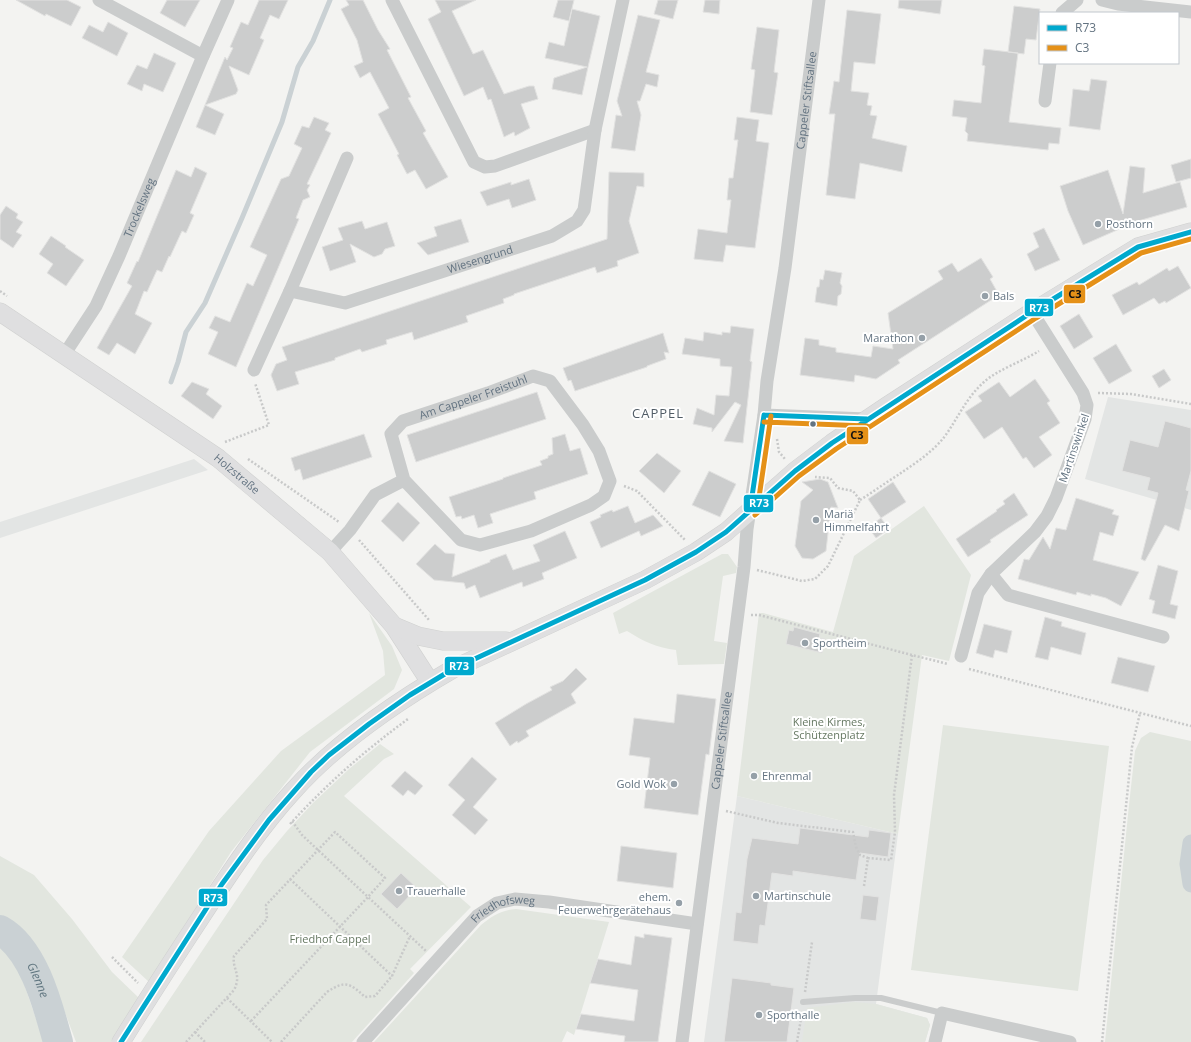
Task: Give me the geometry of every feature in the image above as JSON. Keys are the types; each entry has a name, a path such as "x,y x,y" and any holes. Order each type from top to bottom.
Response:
{"main road":[{"path":"121,1042 150,994 229,873 294,790 321,763 363,728 430,682 453,669 510,641 645,580 696,552 726,532 795,471 867,419 1032,312 1138,247 1191,232"},
{"name":"Holzstraße","path":"0,312 218,458 330,552 394,626 430,682"},
{"path":"394,626 418,636 443,641 510,641"}],"street":[{"path":"99,0 203,56"},
{"name":"Trockelsweg","path":"64,355 96,306 119,256 228,0"},
{"path":"392,0 474,162 485,167 495,166 595,130"},
{"name":"Wiesengrund","path":"290,291 345,303 552,236 577,221 584,210 595,130 622,0"},
{"name":"Cappeler Stiftsallee","path":"682,1042 744,567 747,529 764,415 767,381 785,268 819,0"},
{"path":"1063,12 1077,0"},
{"path":"1102,0 1118,4 1191,12"},
{"path":"1044,101 1050,64"},
{"path":"254,370 290,291 347,158"},
{"name":"Martinswinkel","path":"961,656 978,593 991,574 1035,532 1047,516 1061,486 1085,419 1087,406 1083,393 1032,312"},
{"name":"Am Cappeler Freistuhl","path":"533,376 550,381 583,425 599,451 610,481 604,496 590,505 531,531 480,545 461,540 404,480 391,434 403,421 488,393 533,376"},
{"path":"764,415 867,419"},
{"path":"330,552 350,530 375,495 404,480"},
{"path":"991,574 1008,595 1163,637"},
{"name":"Friedhofsweg","path":"363,1042 477,916 497,903 515,899 550,902 697,924"},
{"path":"935,1042 942,1013 1070,1042"}],"lane":[{"path":"804,1002 855,998 881,998 942,1013"}],"path":[{"path":"744,567 802,581 815,578 828,566 860,500 919,460 943,438 955,422 962,407 985,381 1052,344"},
{"path":"225,442 269,425 256,387 254,370"},
{"path":"1083,393 1131,394 1191,404"},
{"path":"814,478 830,478 838,488 853,491 860,500"},
{"path":"610,481 637,491 696,552"},
{"path":"712,808 778,823 853,832 856,847 860,855 868,858 891,860 894,832 894,795 912,655"},
{"path":"1102,1042 1132,747 1140,713"},
{"path":"288,825 335,777 359,756 408,719"},
{"path":"292,821 302,835 436,960"},
{"path":"186,1042 234,990 238,975 233,962 234,956 267,919 266,905 335,832 385,878 251,1021"},
{"path":"864,886 868,858"},
{"path":"290,879 392,976"},
{"path":"281,1042 327,992 336,986 345,984 353,986 366,997 370,998 375,996 392,976 410,936"},
{"path":"112,957 150,994"},
{"path":"227,998 272,1042"},
{"path":"195,1032 205,1042"}],"shaded area":[{"path":"1108,397 1191,410 1191,510 1085,479"},
{"path":"194,459 208,470 0,538 0,522"},
{"path":"737,796 898,834 876,1004 927,1018 930,1025 925,1042 704,1042"}],"green space":[{"name":"Kleine Kirmes, Schützenplatz","path":"924,506 971,575 949,661 922,655 898,834 737,796 759,613 833,632 854,556"},
{"path":"722,554 728,554 737,567 736,573 723,576 714,641 727,643 724,664 678,665 676,650 650,644 627,631 619,634 613,613"},
{"path":"369,613 392,646 402,670 394,689 310,752 231,852 149,982 122,957 209,831 281,751 385,675 383,651"},
{"path":"943,725 1109,746 1078,991 911,970"},
{"path":"1150,732 1191,741 1191,1042 1105,1042 1135,751 1141,738"},
{"name":"Friedhof Cappel","path":"380,744 394,754 384,759 344,796 471,907 410,969 414,973 352,1042 141,1042 263,860 313,803 349,769"},
{"path":"0,856 34,875 72,919 112,972 139,998 111,1042 76,1042 61,1002 41,960 17,928 0,915"},
{"path":"516,909 609,922 574,1035 567,1031 562,1042 374,1042 481,925 497,914"},
{"path":"0,944 20,972 44,1042 0,1042"},
{"path":"854,1002 876,1004 927,1018 930,1025 925,1042 802,1042 807,1008"}],"building":[{"path":"16,0 67,0 81,7 71,26 46,14 45,16"},
{"path":"167,0 200,0 185,27 160,13"},
{"path":"259,0 288,0 279,19 270,15 260,38 264,40 249,75 229,66 238,90 236,94 205,105 225,57 227,60 233,48 230,47 241,22 248,25"},
{"path":"346,0 363,0 378,30 390,49 387,50 411,97 408,98 426,131 423,133 448,177 426,189 415,170 407,174 397,155 399,154 378,114 389,108 370,72 360,78 354,66 363,62 357,40 341,9 349,5"},
{"path":"435,0 476,0 452,11 473,54 483,50 504,94 529,86 534,86 538,99 521,104 530,128 515,136 514,132 504,137 491,99 488,100 483,87 464,96 428,19 441,12"},
{"path":"558,0 574,0 569,21 553,17"},
{"path":"658,0 678,0 673,19 654,14"},
{"path":"705,0 720,0 719,14 703,12"},
{"path":"899,0 942,0 940,14 898,8"},
{"path":"1014,6 1040,9 1036,40 1026,39 1024,54 1008,52"},
{"path":"572,9 600,16 582,95 552,89 554,78 587,67 545,58 549,42 564,46"},
{"path":"847,10 881,14 875,64 854,62 851,91 869,93 867,105 872,106 870,115 877,116 872,138 907,146 902,172 860,163 855,199 826,195 835,114 829,114 834,81 839,82"},
{"path":"638,15 660,20 646,72 659,75 657,87 646,84 640,101 637,101 641,115 635,151 611,148 616,115 622,116 617,101"},
{"path":"108,22 128,33 117,56 82,38 89,25 103,32"},
{"path":"757,27 779,30 774,72 778,73 772,115 750,112 755,70 751,69"},
{"path":"984,49 1018,53 1009,122 1061,128 1059,144 1049,143 1048,150 967,141 968,134 965,131 967,118 952,116 954,100 981,103 985,66 982,65"},
{"path":"154,53 176,63 163,92 144,84 142,91 127,84 137,65 147,69"},
{"path":"1091,79 1107,81 1100,130 1069,126 1073,89 1089,91"},
{"path":"205,105 224,114 215,135 196,127"},
{"path":"314,117 329,123 325,130 331,133 307,184 310,185 307,190 310,197 303,200 296,218 299,219 236,367 208,354 218,332 209,328 215,316 230,322 247,283 253,286 267,255 250,247 281,179 289,176 302,148 294,144 302,126 309,128"},
{"path":"737,117 759,120 756,141 769,143 755,248 726,245 723,262 694,259 698,229 727,233 731,200 727,200 729,178 733,178 738,140 734,140"},
{"path":"1191,159 1191,178 1176,182 1171,165"},
{"path":"1130,166 1145,168 1143,193 1180,182 1187,207 1124,225 1124,227 1083,245 1068,211 1060,186 1108,170 1123,214"},
{"path":"195,167 207,173 190,213 194,215 186,233 182,231 162,272 157,270 147,292 144,291 135,314 152,323 135,354 117,343 109,355 97,348 132,286 127,283 137,261 138,262 176,170 191,177"},
{"path":"609,172 644,173 644,187 637,186 629,221 639,253 617,261 618,266 597,273 595,267 514,294 503,299 504,303 466,316 468,322 414,340 412,332 386,340 387,344 362,352 360,349 335,358 335,360 295,372 299,384 277,391 271,375 276,364 287,360 282,347 607,239"},
{"path":"529,179 536,200 512,208 509,199 487,206 480,192 511,182 511,185"},
{"path":"6,206 18,214 16,218 23,222 16,232 22,235 13,248 0,239 0,215"},
{"path":"461,219 469,242 428,255 417,243 437,236 434,227"},
{"path":"362,221 365,229 387,222 395,246 385,249 382,254 374,257 350,244 356,262 330,271 322,247 343,240 338,228"},
{"path":"1044,228 1060,260 1035,271 1027,254 1039,247 1033,233"},
{"path":"51,236 84,260 66,286 47,273 53,264 39,254"},
{"path":"981,258 993,277 990,279 999,295 898,360 900,363 876,379 855,375 854,382 800,375 805,338 819,340 819,345 836,348 836,352 871,357 873,346 893,349 888,313 943,279 938,271 952,263 958,272"},
{"path":"1178,266 1191,288 1166,303 1165,301 1159,304 1154,298 1123,315 1112,295 1137,282 1139,285 1167,268 1169,271"},
{"path":"825,270 842,273 840,283 842,286 841,294 838,296 837,306 815,302 817,287 819,287 820,279 823,280"},
{"path":"1079,314 1093,337 1074,349 1060,326"},
{"path":"731,326 754,329 743,443 724,441 741,405 735,402 712,432 712,428 693,424 697,408 714,415 716,395 729,396 732,367 720,366 720,359 682,354 685,338 703,341 704,332 722,335 722,332 730,333"},
{"path":"663,333 669,353 664,352 666,359 647,367 575,391 571,380 568,381 563,368"},
{"path":"1116,344 1132,371 1109,384 1093,358"},
{"path":"1164,369 1171,380 1159,388 1152,376"},
{"path":"1035,379 1050,401 1047,403 1060,423 1039,437 1052,455 1034,468 1026,457 1023,459 1002,427 984,439 965,412 982,401 978,396 999,382 1010,397"},
{"path":"192,382 209,389 206,394 222,406 213,419 181,396"},
{"path":"537,392 546,419 416,462 407,435"},
{"path":"1165,421 1191,428 1191,471 1186,490 1189,491 1179,531 1165,525 1145,561 1141,559 1158,493 1147,490 1150,478 1122,471 1130,440 1158,447"},
{"path":"364,434 372,457 303,480 300,469 295,471 291,458"},
{"path":"565,434 570,451 580,448 588,474 534,492 536,499 490,514 493,523 478,528 474,515 462,519 461,516 456,517 449,497 542,465 540,461 553,454 552,438"},
{"path":"657,453 681,471 664,493 639,471"},
{"path":"709,471 736,484 720,517 692,505"},
{"name":"Mariä Himmelfahrt","path":"820,479 828,482 838,508 831,507 826,551 813,559 802,558 795,546 801,501 813,490 802,482"},
{"path":"893,482 906,502 881,518 868,499"},
{"path":"1014,493 1028,515 990,540 991,542 968,557 956,539 997,511 996,510 1005,504 1003,501"},
{"path":"1076,498 1114,510 1112,514 1119,516 1113,536 1100,532 1093,560 1139,572 1121,606 1106,598 1091,594 1091,596 1077,592 1076,595 1018,579 1024,559 1029,560 1043,537 1050,549 1056,528 1066,530"},
{"path":"398,502 420,523 403,542 381,521"},
{"path":"628,506 635,523 653,515 663,526 641,536 639,531 601,548 590,522 601,517 600,515"},
{"path":"881,518 889,529 876,538 868,527"},
{"path":"565,531 577,558 542,573 544,579 523,587 522,582 480,598 475,585 466,589 464,583 434,580 416,564 435,544 445,553 455,554 452,577 506,554 513,570 540,561 533,545"},
{"path":"1158,565 1178,571 1170,604 1178,606 1175,619 1152,613 1155,601 1149,599"},
{"path":"1045,617 1062,622 1061,626 1086,633 1081,655 1051,647 1048,660 1035,657"},
{"path":"984,624 1012,631 1007,653 995,650 993,658 976,653"},
{"name":"Sportheim","path":"794,627 820,634 819,638 825,639 822,653 786,644 789,630 793,631"},
{"path":"1118,657 1155,666 1148,692 1111,683"},
{"path":"576,668 587,679 571,694 576,703 526,731 529,736 510,746 495,723 552,690 550,687 563,681"},
{"name":"Gold Wok","path":"677,694 716,699 709,755 706,754 698,815 644,808 650,758 629,755 634,718 674,723"},
{"path":"472,757 497,779 473,807 488,820 475,835 452,815 465,800 448,785"},
{"path":"405,771 423,786 415,795 408,790 403,796 391,786"},
{"name":"Martinschule","path":"800,828 868,837 869,830 891,833 888,857 860,853 856,880 793,871 793,876 772,873 765,926 760,925 758,944 733,941 736,912 741,913 747,859 752,838 798,844"},
{"path":"621,846 677,853 673,888 617,881"},
{"name":"Trauerhalle","path":"401,873 417,888 397,909 381,894"},
{"path":"863,895 879,897 876,921 860,919"},
{"path":"644,934 672,938 658,1042 624,1042 625,1036 576,1029 581,1014 634,1021 638,990 590,983 598,959 631,965 635,936 644,938"},
{"name":"Sporthalle","path":"732,978 771,983 771,985 794,988 787,1042 724,1042"}],"waterway":[{"path":"171,382 186,332 205,303 242,218 282,122 298,67 313,41 330,0"},
{"path":"1191,843 1188,864 1191,884"},
{"name":"Glenne","path":"0,930 12,939 22,950 31,964 50,1012 58,1042"}],"transit line":[{"name":"R73","path":"121,1042 222,884 269,820 311,772 329,755 369,724 410,695 453,669 645,580 696,552 726,532 795,471 832,443 1032,312 1138,247 1191,232"},
{"name":"C3","path":"755,515 799,476 836,449 1036,318 1141,253 1191,239"},
{"name":"R73","path":"764,415 867,419"},
{"name":"R73","path":"750,510 764,415"},
{"name":"C3","path":"757,511 771,416"},
{"name":"C3","path":"764,422 867,426"}],"place":[{"name":"Posthorn","path":"1098,224"},
{"name":"Bals","path":"985,296"},
{"name":"Marathon","path":"922,338"},
{"name":"Mariä Himmelfahrt","path":"816,520"},
{"name":"Sportheim","path":"805,643"},
{"name":"Ehrenmal","path":"754,776"},
{"name":"Gold Wok","path":"674,784"},
{"name":"Trauerhalle","path":"399,891"},
{"name":"Martinschule","path":"756,896"},
{"name":"ehem. Feuerwehrgerätehaus","path":"679,903"},
{"name":"Sporthalle","path":"759,1015"}],"district":[{"name":"CAPPEL","path":"658,413"}]}
